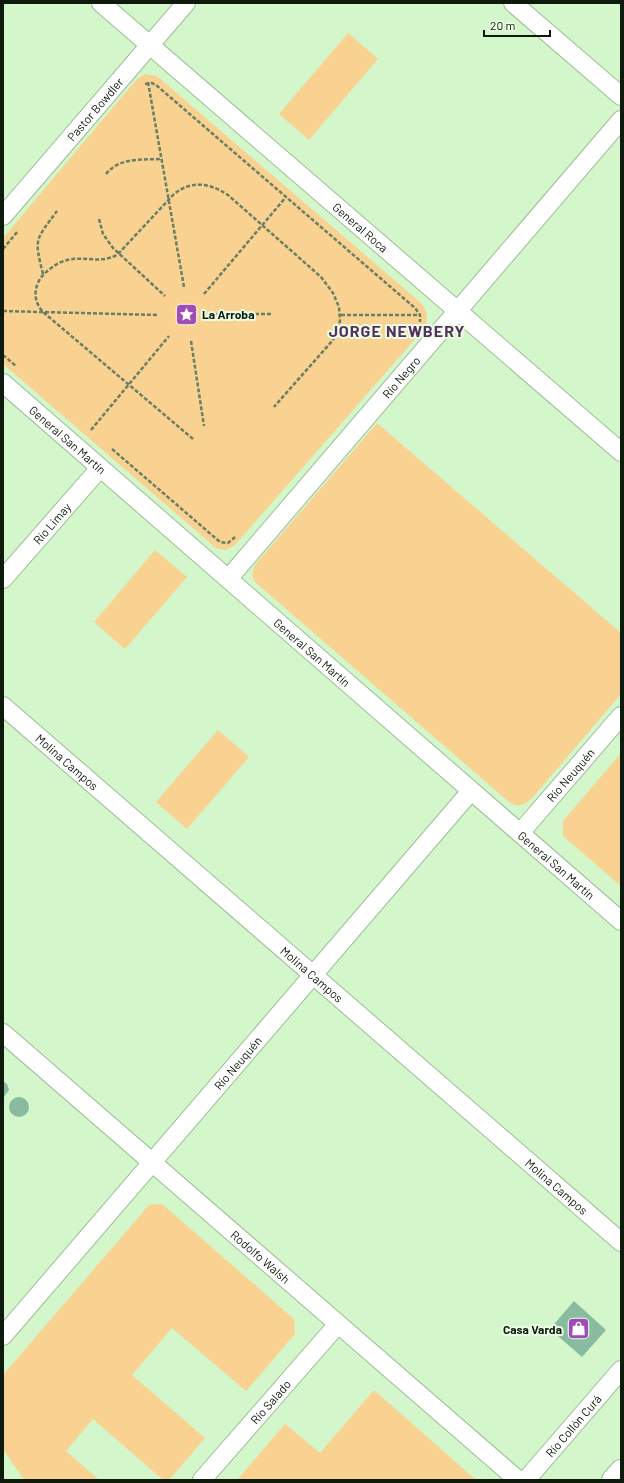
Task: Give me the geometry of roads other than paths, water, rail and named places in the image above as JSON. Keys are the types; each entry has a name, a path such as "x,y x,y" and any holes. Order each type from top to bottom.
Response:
{"main road":[{"path":"614,1480 621,1471"}],"street":[{"name":"General Roca","path":"101,3 621,452"},
{"name":"Pastor Bowdler","path":"3,216 186,3"},
{"path":"513,3 621,96"},
{"name":"Río Negro","path":"228,579 621,120"},
{"name":"General San Martín","path":"3,383 621,921"},
{"name":"Río Limay","path":"3,579 100,468"},
{"name":"Molina Campos","path":"3,706 621,1242"},
{"name":"Río Neuquén","path":"520,833 621,716"},
{"name":"Río Neuquén","path":"3,1336 471,790"},
{"name":"Rodolfo Walsh","path":"3,1033 518,1480"},
{"name":"Río Salado","path":"202,1480 338,1324"},
{"name":"Río Collón Curá","path":"526,1480 621,1370"}],"place":[{"name":"La Arroba","path":"187,314"},
{"name":"Casa Varda","path":"578,1329"}],"district":[{"name":"JORGE NEWBERY","path":"397,330"}]}
